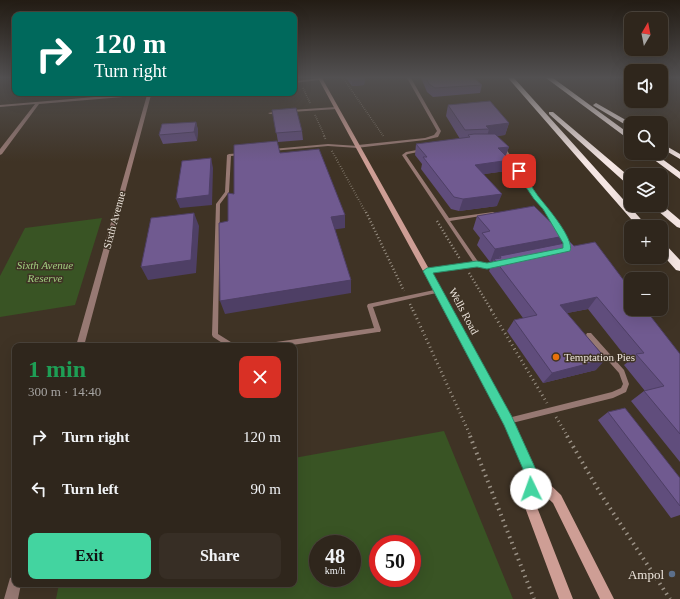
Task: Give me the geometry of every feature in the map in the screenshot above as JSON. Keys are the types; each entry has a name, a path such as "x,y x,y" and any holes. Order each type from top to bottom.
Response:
{"highway":[{"path":"536,106 638,220"},
{"path":"543,106 624,177"},
{"path":"587,106 624,135"},
{"path":"597,106 624,122"},
{"path":"668,149 680,157"},
{"path":"658,160 680,176"},
{"path":"664,212 680,225"},
{"path":"668,253 680,266"}],"main road":[{"name":"Wells Road","path":"336,108 439,291 508,421 533,476 557,499 608,599"},
{"path":"533,476 529,502 566,599"}],"street":[{"path":"0,153 36,106"},
{"name":"Sixth Avenue","path":"81,343 146,106"},
{"path":"358,146 425,139 436,136 439,131 425,106"},
{"path":"11,599 14,587"}],"lane":[{"path":"270,113 336,108"},
{"path":"501,144 536,198 546,208 566,243 567,250 560,251"},
{"path":"267,151 328,145 358,146"},
{"path":"429,149 407,153 404,155 477,264"},
{"path":"227,343 215,335 218,204 227,192 229,155 244,154"},
{"path":"447,220 493,213"},
{"path":"427,271 477,264 487,266 501,263"},
{"path":"289,343 378,330 370,306 439,291"},
{"path":"508,421 613,395 626,388 625,378 622,372 589,335"}],"path":[{"path":"311,106 328,145 360,200 407,297 479,455 534,599"},
{"path":"363,106 388,143"},
{"path":"436,219 552,410 602,496 670,599"}],"green space":[{"name":"Sixth Avenue Reserve","path":"102,218 75,305 0,317 0,276 25,228"},
{"path":"444,431 513,599 56,599 58,587 297,587 297,457"}],"building":[{"path":"449,106 494,106 509,123 486,126 489,129 465,130"},
{"path":"296,108 302,131 276,133 272,110"},
{"path":"196,122 194,132 159,135 162,124"},
{"path":"495,134 509,147 498,148 510,160 475,165 502,194 463,199 454,197 423,157 427,157 416,144 470,137 468,135"},
{"path":"277,141 280,153 319,149 345,215 331,217 351,280 220,301 219,223 228,221 228,193 234,194 234,145"},
{"path":"211,158 209,195 176,199 182,161"},
{"path":"534,206 565,236 495,249 482,233 490,231 477,216"},
{"path":"194,213 191,260 141,267 151,218"},
{"path":"570,242 574,246 595,242 624,281 624,316 650,316 680,354 680,434 644,391 664,386 636,354 644,353 597,297 560,305 606,359 552,373 514,320 537,315 494,259 501,258 500,256"},
{"path":"625,408 680,478 680,506 608,412"}],"place":[{"name":"Temptation Pies","path":"556,357"},
{"name":"Ampol","path":"672,574"}],"route":[{"path":"519,171 536,198 546,208 566,243 567,250 487,266 477,264 427,271 508,421 533,476 531,489"}]}
